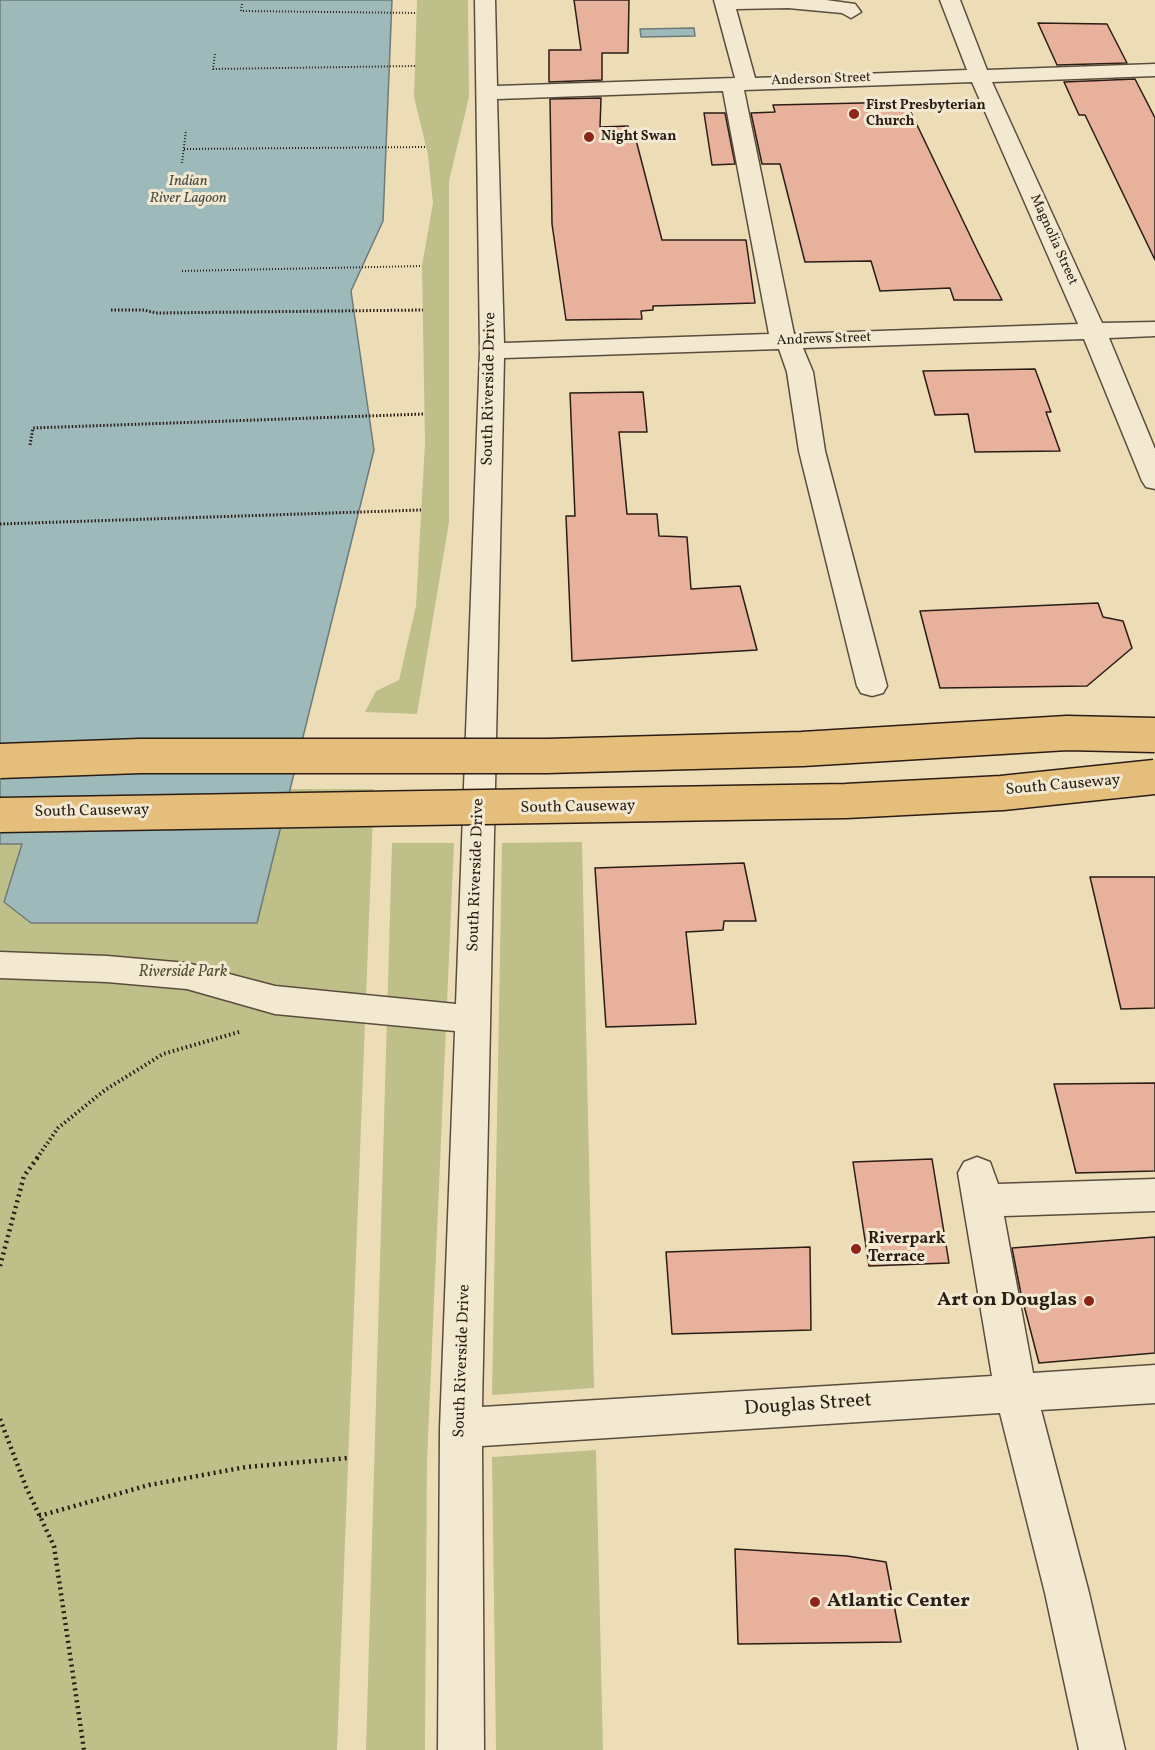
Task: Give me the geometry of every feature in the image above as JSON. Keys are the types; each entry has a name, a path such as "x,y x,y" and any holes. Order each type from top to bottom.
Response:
{"main road":[{"path":"0,761 140,756 547,756 802,749 1068,733 1155,735"},
{"name":"South Causeway","path":"0,815 133,811 558,809 803,802 1089,787 1155,777"}],"street":[{"name":"South Riverside Drive","path":"461,1750 460,1428 492,351 485,0"},
{"name":"Magnolia Street","path":"950,0 979,75 1094,332 1155,481"},
{"path":"850,12 848,8 788,2 724,1 785,342 800,372 812,451 872,686"},
{"name":"Anderson Street","path":"487,93 1155,70"},
{"name":"Andrews Street","path":"492,351 1155,329"},
{"path":"0,965 107,969 187,976 276,1000 473,1019"},
{"path":"1102,1750 1067,1593 1016,1393 980,1187 1155,1195"},
{"name":"Douglas Street","path":"460,1428 1155,1384"}],"path":[{"path":"242,4 241,11 417,13"},
{"path":"215,54 213,69 415,66"},
{"path":"182,163 186,130"},
{"path":"184,149 426,147"},
{"path":"182,271 422,266"},
{"path":"111,310 144,310 156,314 423,310"},
{"path":"30,445 33,428 424,414"},
{"path":"0,524 421,510"},
{"path":"0,1266 24,1176 58,1128 105,1090 163,1054 237,1032 247,1032"},
{"path":"0,1419 39,1516 54,1546 84,1750"},
{"path":"39,1516 149,1485 224,1471 348,1458"}],"green space":[{"path":"417,0 468,0 469,97 449,181 449,522 417,714 365,712 376,691 399,680 416,606 425,443 422,266 433,203 428,155 414,97"},
{"name":"Riverside Park","path":"0,789 374,789 337,1750 0,1750"},
{"path":"582,842 594,1388 492,1395 502,843"},
{"path":"392,843 454,843 427,1461 425,1750 366,1750"},
{"path":"596,1450 603,1750 496,1750 492,1457"}],"water":[{"name":"Indian River Lagoon","path":"0,0 392,0 383,221 351,291 374,450 257,923 31,923 4,902 22,844 0,844"},
{"path":"694,28 695,36 641,37 640,29"}],"building":[{"path":"574,0 629,0 628,53 602,53 602,80 549,82 549,50 581,50"},
{"path":"1038,23 1107,24 1127,63 1057,65"},
{"path":"1135,79 1155,118 1155,260 1085,115 1079,115 1064,82"},
{"path":"601,98 600,127 628,126 629,140 636,140 662,240 746,240 755,303 653,306 653,310 641,311 642,319 566,320 552,224 550,99"},
{"path":"906,102 1002,300 954,300 950,288 880,291 871,261 805,262 780,164 762,164 751,113 775,112 773,105"},
{"path":"704,113 725,113 735,164 712,165"},
{"path":"1035,369 1051,412 1046,412 1060,451 975,452 968,414 935,415 923,371"},
{"path":"643,392 647,432 619,432 627,514 657,514 659,536 687,537 691,589 740,586 757,650 572,661 566,516 575,516 570,393"},
{"path":"1098,603 1103,617 1123,621 1132,648 1087,686 940,688 920,611"},
{"path":"744,863 756,921 724,921 723,930 686,932 696,1024 606,1027 595,868"},
{"path":"1090,877 1155,877 1155,1008 1121,1009"},
{"path":"1155,1083 1155,1171 1076,1173 1054,1084"},
{"path":"932,1159 949,1263 869,1266 853,1162"},
{"name":"Art on Douglas","path":"1155,1237 1155,1353 1039,1363 1012,1248"},
{"path":"810,1247 811,1330 672,1334 666,1252"},
{"name":"Atlantic Center","path":"735,1549 847,1556 886,1562 901,1642 738,1644"}],"place":[{"name":"First Presbyterian Church","path":"854,114"},
{"name":"Night Swan","path":"589,137"},
{"name":"Riverpark Terrace","path":"856,1249"},
{"name":"Art on Douglas","path":"1089,1301"},
{"name":"Atlantic Center","path":"815,1602"}]}
